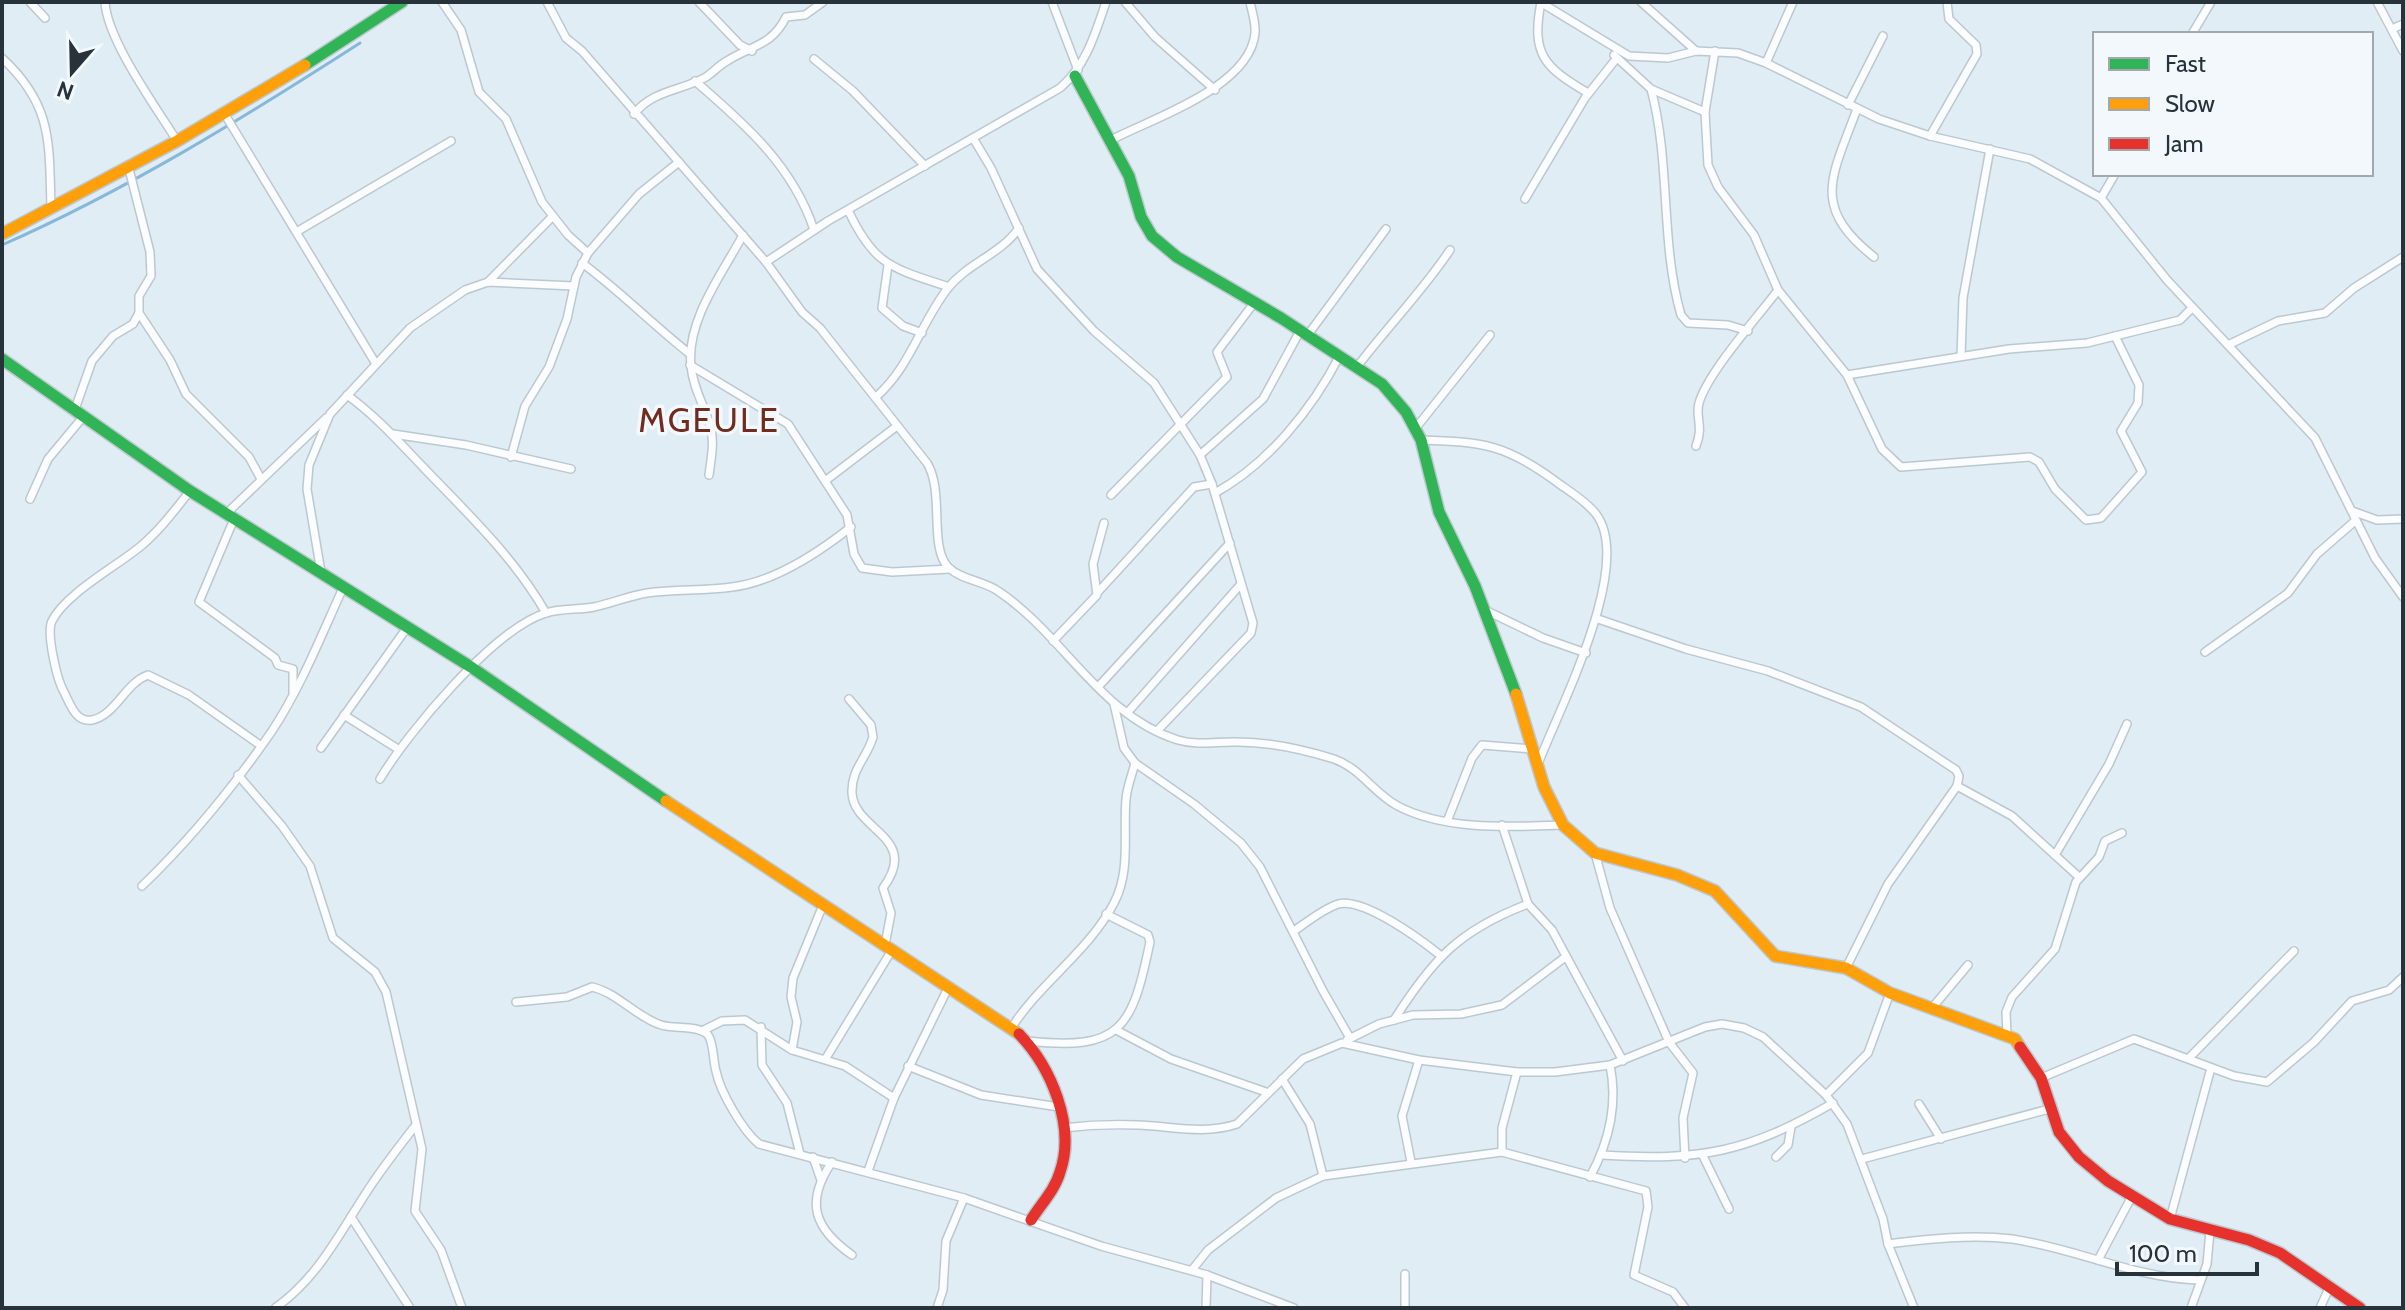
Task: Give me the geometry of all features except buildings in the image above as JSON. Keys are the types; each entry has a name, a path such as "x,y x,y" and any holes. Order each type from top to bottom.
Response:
{"street":[{"path":"30,2 45,18"},
{"path":"105,2 105,13 132,70 177,141"},
{"path":"2,234 177,141 402,2"},
{"path":"442,2 461,30 479,92 506,119 542,202 552,217 588,253"},
{"path":"547,2 566,38 582,51 766,262 802,312 820,328 876,397 935,477 941,551 950,569"},
{"path":"699,2 740,45 752,51"},
{"path":"634,114 645,101 695,81 728,59 752,51 780,30 786,17 805,15 823,2"},
{"path":"1052,2 1076,73 1129,176 1141,217 1152,236 1177,257 1340,355 1382,384 1406,412 1418,434 1439,512 1512,682 1537,766 1563,825 1595,853 1662,870 1715,891 1775,956 1846,968 1890,993 2007,1035 2027,1054 2041,1078 2059,1132 2079,1157 2131,1198 2170,1219 2249,1240 2280,1253 2360,1308"},
{"path":"766,262 814,230 1060,88 1076,73 1106,2"},
{"path":"1125,2 1155,37 1215,90"},
{"path":"1109,141 1215,90 1236,67 1254,39 1250,2"},
{"path":"1588,93 1564,79 1541,55 1536,42 1541,2 1609,47 1642,58 1668,58 1696,51 1738,53 1766,63 1857,109 1930,136 2030,159 2101,198 2192,308 2230,344 2315,438 2375,558 2403,597"},
{"path":"1641,2 1696,51"},
{"path":"1766,63 1793,2"},
{"path":"1930,136 1977,54 1976,45 1949,19 1947,2"},
{"path":"2193,32 2211,2"},
{"path":"2377,2 2403,51"},
{"path":"2392,29 2403,24"},
{"path":"1848,105 1883,36"},
{"path":"1609,47 1616,59 1651,89 1705,112"},
{"path":"1715,51 1705,112 1708,165 1718,187 1754,235 1778,290 1847,375 1875,437 1893,462 1901,467 1944,466 2030,457 2039,462 2055,489 2074,510 2086,520 2094,522 2142,472 2121,431 2138,403 2139,385 2115,336"},
{"path":"2,58 24,78 40,109 48,151 51,208"},
{"path":"814,59 853,91 925,166"},
{"path":"1525,199 1588,93 1616,59"},
{"path":"695,81 779,162 799,190 814,230"},
{"path":"1651,89 1662,140 1667,226 1681,315 1688,323 1728,325 1748,331"},
{"path":"1857,109 1833,183 1832,207 1850,238 1874,257"},
{"path":"224,113 376,364"},
{"path":"973,138 1037,269 1094,331 1154,383 1200,455 1215,493 1253,623 1251,633 1157,731"},
{"path":"298,231 451,141"},
{"path":"1961,356 1963,298 1990,149"},
{"path":"511,457 525,406 549,367 567,319 582,263 639,194 679,162"},
{"path":"30,499 48,459 79,414 92,361 113,336 133,324 139,313 139,296 151,276 150,252 128,165"},
{"path":"2101,198 2114,176"},
{"path":"848,210 872,253 888,265 949,287"},
{"path":"293,694 293,669 278,665 275,658 199,602 230,516 261,479 330,414 410,328 444,302 488,282 552,217"},
{"path":"876,397 907,364 949,287 1012,239 1019,228"},
{"path":"1200,455 1263,399 1303,334 1386,229"},
{"path":"709,475 713,444 710,425 695,391 690,365 691,335 743,235"},
{"path":"1357,367 1384,331 1415,299 1450,250"},
{"path":"2230,344 2278,321 2325,313 2354,288 2403,257"},
{"path":"582,263 690,354"},
{"path":"888,265 882,308 897,321 922,333"},
{"path":"488,282 574,286"},
{"path":"1696,446 1702,431 1698,404 1778,290"},
{"path":"1111,495 1227,377 1217,352 1254,303"},
{"path":"1847,375 1961,356 2087,343 2180,320 2192,308"},
{"path":"139,313 186,394 249,457 261,479"},
{"path":"1418,434 1490,335"},
{"path":"1215,493 1238,479 1297,421 1323,389 1340,355"},
{"path":"2,359 190,491 471,667 823,905 1012,1027 1028,1041 1044,1065 1063,1128 1062,1168 1031,1220"},
{"path":"690,365 788,424 851,527 854,554 862,568 892,572 950,569 998,590 1114,704 1157,731 1198,744 1266,744 1331,758 1352,767 1400,807 1448,819 1502,825 1563,825"},
{"path":"347,395 376,416 476,519 524,575 546,613"},
{"path":"321,574 307,489 309,465 330,414"},
{"path":"825,481 897,426"},
{"path":"391,434 466,445 571,469"},
{"path":"1418,434 1500,447 1535,466 1596,514 1605,544 1598,619 1537,766"},
{"path":"1053,641 1194,487 1212,484"},
{"path":"190,491 161,527 72,599 52,620 49,629 55,670 72,708 82,720 104,715 130,687 148,675 189,695 260,745"},
{"path":"2352,511 2377,520 2403,519"},
{"path":"2205,652 2288,593 2317,554 2355,521"},
{"path":"1098,592 1093,564 1104,523"},
{"path":"380,779 398,749 471,667 506,635 546,613 592,608 644,594 748,584 788,568 851,527"},
{"path":"1098,687 1230,543"},
{"path":"1128,712 1241,584"},
{"path":"142,886 173,856 260,745 293,694 343,588"},
{"path":"1483,609 1543,638 1586,653"},
{"path":"1598,619 1686,649 1768,671 1861,707 1951,765 1959,776 1957,786 1888,884 1846,968"},
{"path":"321,748 406,629"},
{"path":"826,1058 888,947 891,913 883,888 895,869 892,849 884,835 855,804 852,796 853,771 870,747 873,737 871,725 849,699"},
{"path":"1114,704 1124,748 1135,763 1194,804 1241,843 1260,867 1350,1038"},
{"path":"344,715 398,749"},
{"path":"2055,855 2109,764 2127,724"},
{"path":"1448,819 1472,758 1482,745 1531,749"},
{"path":"1012,1027 1029,1001 1068,963 1115,903 1124,871 1126,797 1135,763"},
{"path":"238,775 282,826 310,866 333,938 375,972 386,992 423,1166 415,1211 441,1250 462,1308"},
{"path":"1957,786 2000,807 2079,877"},
{"path":"1502,825 1528,904 1552,930 1564,958 1623,1061"},
{"path":"2007,1035 2008,1004 2056,946 2079,877 2099,857 2104,842 2122,833"},
{"path":"1595,853 1610,908 1669,1042 1693,1075 1683,1118 1685,1158"},
{"path":"1294,931 1338,904 1350,903 1394,924 1440,955"},
{"path":"1394,1020 1440,955 1496,916 1528,904"},
{"path":"792,1050 797,1022 791,997 793,978 823,905"},
{"path":"1028,1041 1090,1043 1118,1031 1134,1003 1150,942 1148,935 1106,914"},
{"path":"2190,1057 2294,951"},
{"path":"1063,1128 1114,1124 1206,1130 1237,1124 1266,1092 1313,1053 1413,1015 1461,1014 1502,1005 1564,958"},
{"path":"1932,1008 1968,965"},
{"path":"2041,1078 2130,1039 2254,1081 2270,1081 2314,1042 2352,1001 2389,990 2403,977"},
{"path":"868,1171 908,1066 949,986"},
{"path":"516,1002 567,997 592,987 629,1005 649,1022 702,1031 736,1019 761,1027 792,1050 826,1058 894,1098"},
{"path":"1826,1095 1868,1053 1890,993"},
{"path":"1342,1043 1419,1060 1517,1072 1610,1065 1705,1027 1722,1024 1744,1028 1763,1037 1826,1095 1847,1124 1862,1159 1888,1244 1914,1308"},
{"path":"761,1027 762,1065 787,1103 800,1154"},
{"path":"702,1031 711,1041 717,1076 751,1137 759,1144 964,1198 1101,1246 1192,1270 1294,1308"},
{"path":"1118,1031 1171,1059 1266,1092"},
{"path":"1411,1162 1402,1116 1419,1060"},
{"path":"1590,1177 1602,1155 1615,1100 1610,1065"},
{"path":"908,1066 981,1095 1059,1107"},
{"path":"2170,1219 2211,1068"},
{"path":"1502,1152 1502,1128 1517,1072"},
{"path":"1282,1079 1310,1124 1323,1176"},
{"path":"1602,1155 1703,1156 1791,1127 1833,1103"},
{"path":"1919,1104 1941,1139"},
{"path":"1862,1159 2049,1109"},
{"path":"275,1308 301,1288 319,1268 415,1126"},
{"path":"1776,1157 1788,1145 1791,1127"},
{"path":"1192,1270 1208,1250 1276,1198 1323,1176 1502,1152 1647,1192 1648,1207 1634,1275 1673,1292 1685,1308"},
{"path":"1703,1156 1729,1209"},
{"path":"813,1157 821,1180 817,1221 828,1238 852,1255"},
{"path":"821,1180 832,1162"},
{"path":"937,1308 943,1290 946,1241 964,1198"},
{"path":"2098,1260 2131,1198"},
{"path":"351,1217 410,1308"},
{"path":"2191,1308 2207,1264 2210,1231"},
{"path":"1888,1244 1982,1237 2013,1239 2199,1280"},
{"path":"1405,1274 1405,1308"},
{"path":"1206,1308 1207,1275"},
{"path":"2320,1308 2330,1286"}],"waterway":[{"path":"2,245 94,201 185,151 360,43"}],"traffic: fast":[{"path":"305,65 402,2"},
{"path":"1075,76 1129,176 1141,217 1152,236 1177,257 1281,318 1382,384 1406,412 1421,440 1439,512 1475,586 1516,694"},
{"path":"2,359 190,491 471,667 666,801"}],"traffic: slow":[{"path":"2,234 177,141 305,65"},
{"path":"1516,694 1544,787 1563,825 1595,853 1677,875 1715,891 1775,956 1846,968 1890,993 2015,1039 2020,1047"},
{"path":"666,801 1019,1034"}],"traffic: jam":[{"path":"1019,1034 1050,1080 1058,1098 1065,1136 1058,1179 1031,1220"},
{"path":"2020,1047 2041,1078 2059,1132 2079,1157 2108,1181 2170,1219 2249,1240 2280,1253 2360,1308"}],"district":[{"name":"MGEULE","path":"709,420"}]}
